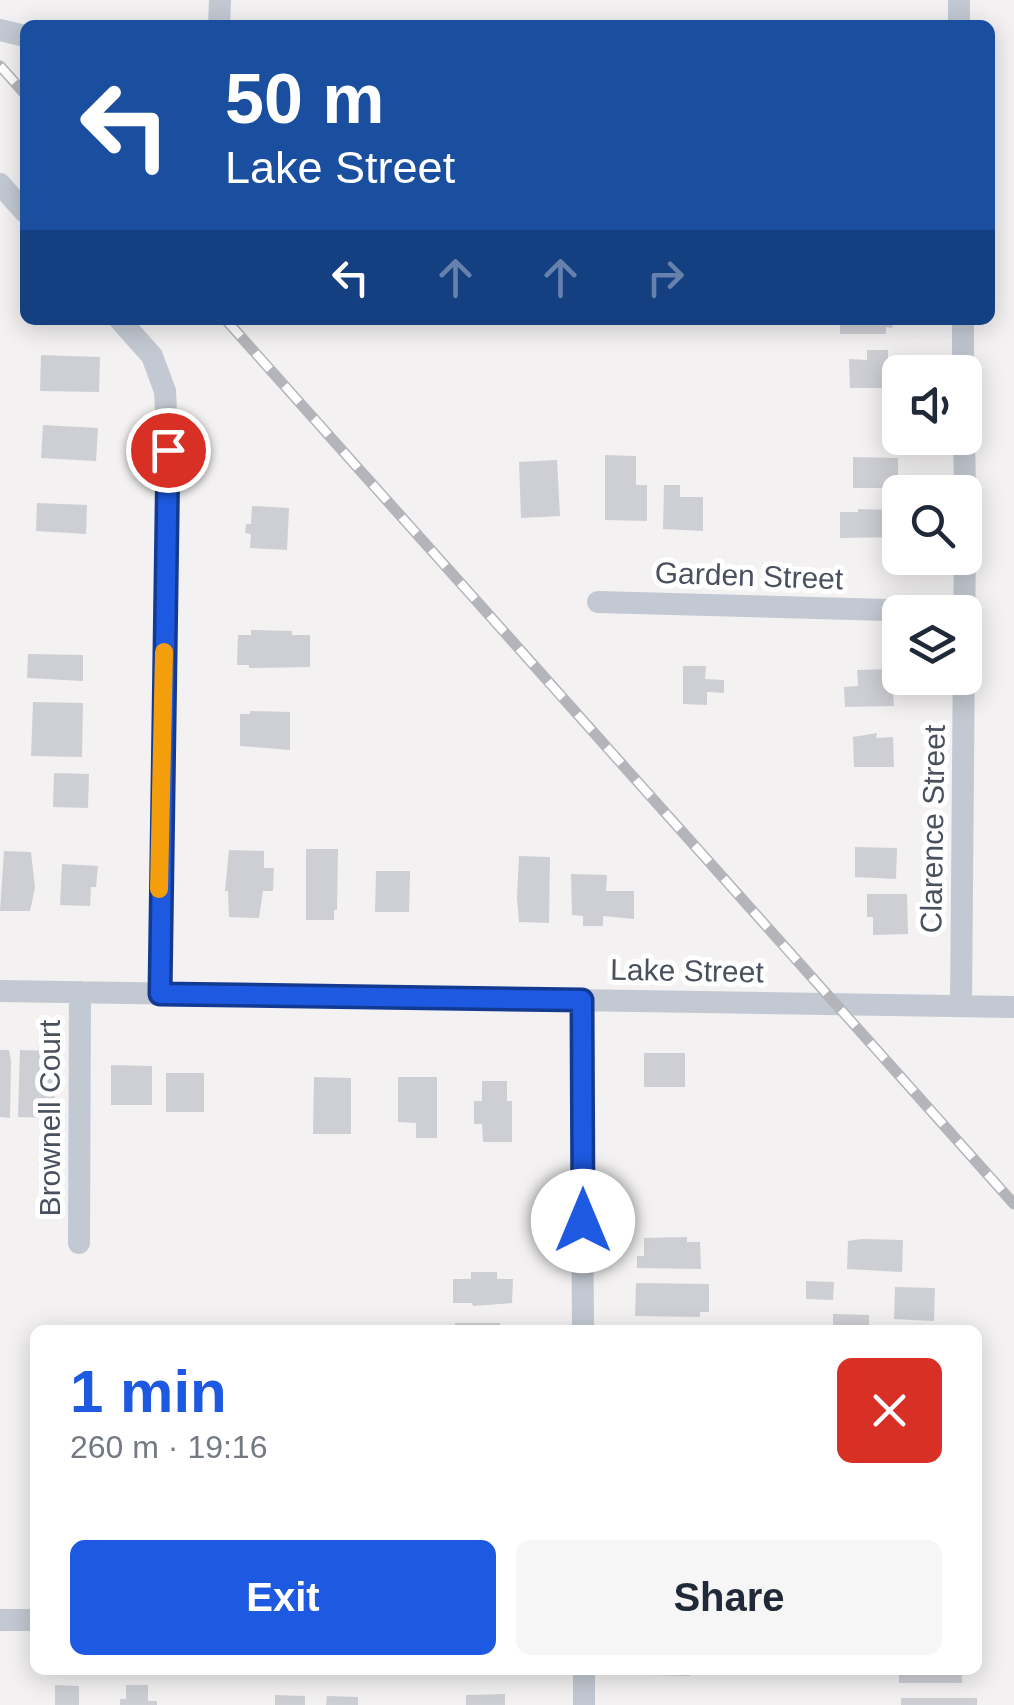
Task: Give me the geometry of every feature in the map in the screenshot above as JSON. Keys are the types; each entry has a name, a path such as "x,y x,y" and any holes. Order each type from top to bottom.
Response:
{"street":[{"path":"0,184 20,206"},
{"path":"124,325 152,356 165,391 168,450 160,994"},
{"path":"962,325 963,355"},
{"name":"Garden Street","path":"598,602 882,610"},
{"name":"Clarence Street","path":"961,1006 965,695"},
{"name":"Lake Street","path":"0,991 1014,1007"},
{"name":"Brownell Court","path":"79,1243 80,992"},
{"path":"582,1000 583,1325"},
{"path":"0,1620 30,1620"},
{"path":"584,1675 584,1705"}],"building":[{"path":"840,325 892,325 886,327 886,334 840,334"},
{"path":"867,350 888,350 888,355 882,355 882,388 850,388 849,359 867,360"},
{"path":"41,355 100,357 99,392 40,391"},
{"path":"43,425 98,428 96,461 41,458"},
{"path":"605,455 636,456 636,485 647,485 647,521 605,520"},
{"path":"853,457 898,458 898,475 882,475 882,488 853,488"},
{"path":"557,460 560,516 521,518 519,462"},
{"path":"664,485 680,485 680,497 703,497 703,531 663,529"},
{"path":"37,503 87,505 86,534 36,531"},
{"path":"252,506 289,508 287,550 250,548 251,534 245,533 246,524 251,524"},
{"path":"882,510 882,537 840,538 840,512"},
{"path":"251,630 310,635 310,667 237,665 238,635 251,635"},
{"path":"28,654 83,655 83,681 27,678"},
{"path":"683,666 706,666 705,679 724,680 724,693 707,692 707,705 683,704"},
{"path":"882,669 882,695 893,695 894,706 845,707 844,687 858,686 857,670"},
{"path":"33,702 83,703 82,757 31,756"},
{"path":"290,712 290,750 240,746 240,714"},
{"path":"877,733 876,738 893,737 894,767 854,767 853,737"},
{"path":"54,773 89,774 88,808 53,807"},
{"path":"855,847 897,848 896,879 855,877"},
{"path":"306,849 338,849 334,920 306,920"},
{"path":"229,850 264,851 264,868 274,868 273,891 263,891 259,918 229,917 225,891"},
{"path":"4,851 31,852 35,888 30,911 0,911"},
{"path":"519,856 550,857 549,923 519,922"},
{"path":"62,864 98,866 90,906 60,905"},
{"path":"376,871 410,871 409,912 375,912"},
{"path":"571,874 607,875 606,891 634,891 634,919 603,916 603,926 583,926 583,916 572,915"},
{"path":"867,894 907,894 908,934 873,935 873,917 867,917"},
{"path":"0,1050 9,1050 11,1061 10,1118 0,1117"},
{"path":"20,1050 56,1051 54,1118 18,1117"},
{"path":"644,1053 685,1053 685,1087 644,1087"},
{"path":"111,1065 152,1066 152,1105 111,1105"},
{"path":"166,1073 204,1073 204,1112 166,1112"},
{"path":"314,1077 351,1078 351,1134 313,1134"},
{"path":"398,1077 437,1077 437,1138 416,1138 416,1123 398,1122"},
{"path":"482,1081 507,1081 507,1101 512,1101 512,1142 483,1142 482,1124 474,1124 474,1101 482,1101"},
{"path":"687,1237 687,1242 700,1242 701,1269 637,1268 637,1256 644,1256 644,1238"},
{"path":"903,1240 902,1272 847,1269 848,1241"},
{"path":"471,1272 497,1272 497,1279 513,1279 512,1303 453,1303 453,1279 471,1279"},
{"path":"806,1281 834,1282 833,1300 806,1299"},
{"path":"636,1283 709,1284 709,1312 700,1312 700,1317 635,1316"},
{"path":"895,1287 935,1288 934,1321 894,1319"},
{"path":"833,1314 869,1315 869,1325 833,1325"},
{"path":"455,1323 500,1323 500,1325"},
{"path":"899,1675 962,1675 962,1683 899,1683"},
{"path":"55,1685 79,1686 79,1705 55,1705"},
{"path":"126,1685 148,1685 148,1701 157,1701 157,1705 120,1705 120,1699 126,1699"},
{"path":"505,1694 505,1705 466,1705 466,1695"},
{"path":"275,1695 305,1696 305,1705 275,1705"},
{"path":"327,1696 358,1697 358,1705 326,1705"},
{"path":"901,1698 977,1698 977,1705 901,1705"}],"railway":[{"path":"0,66 20,88"},
{"path":"230,325 1014,1204"}],"slow traffic":[{"path":"159,889 164,652"}],"route":[{"path":"168,450 160,994 582,1000 583,1221"}]}
